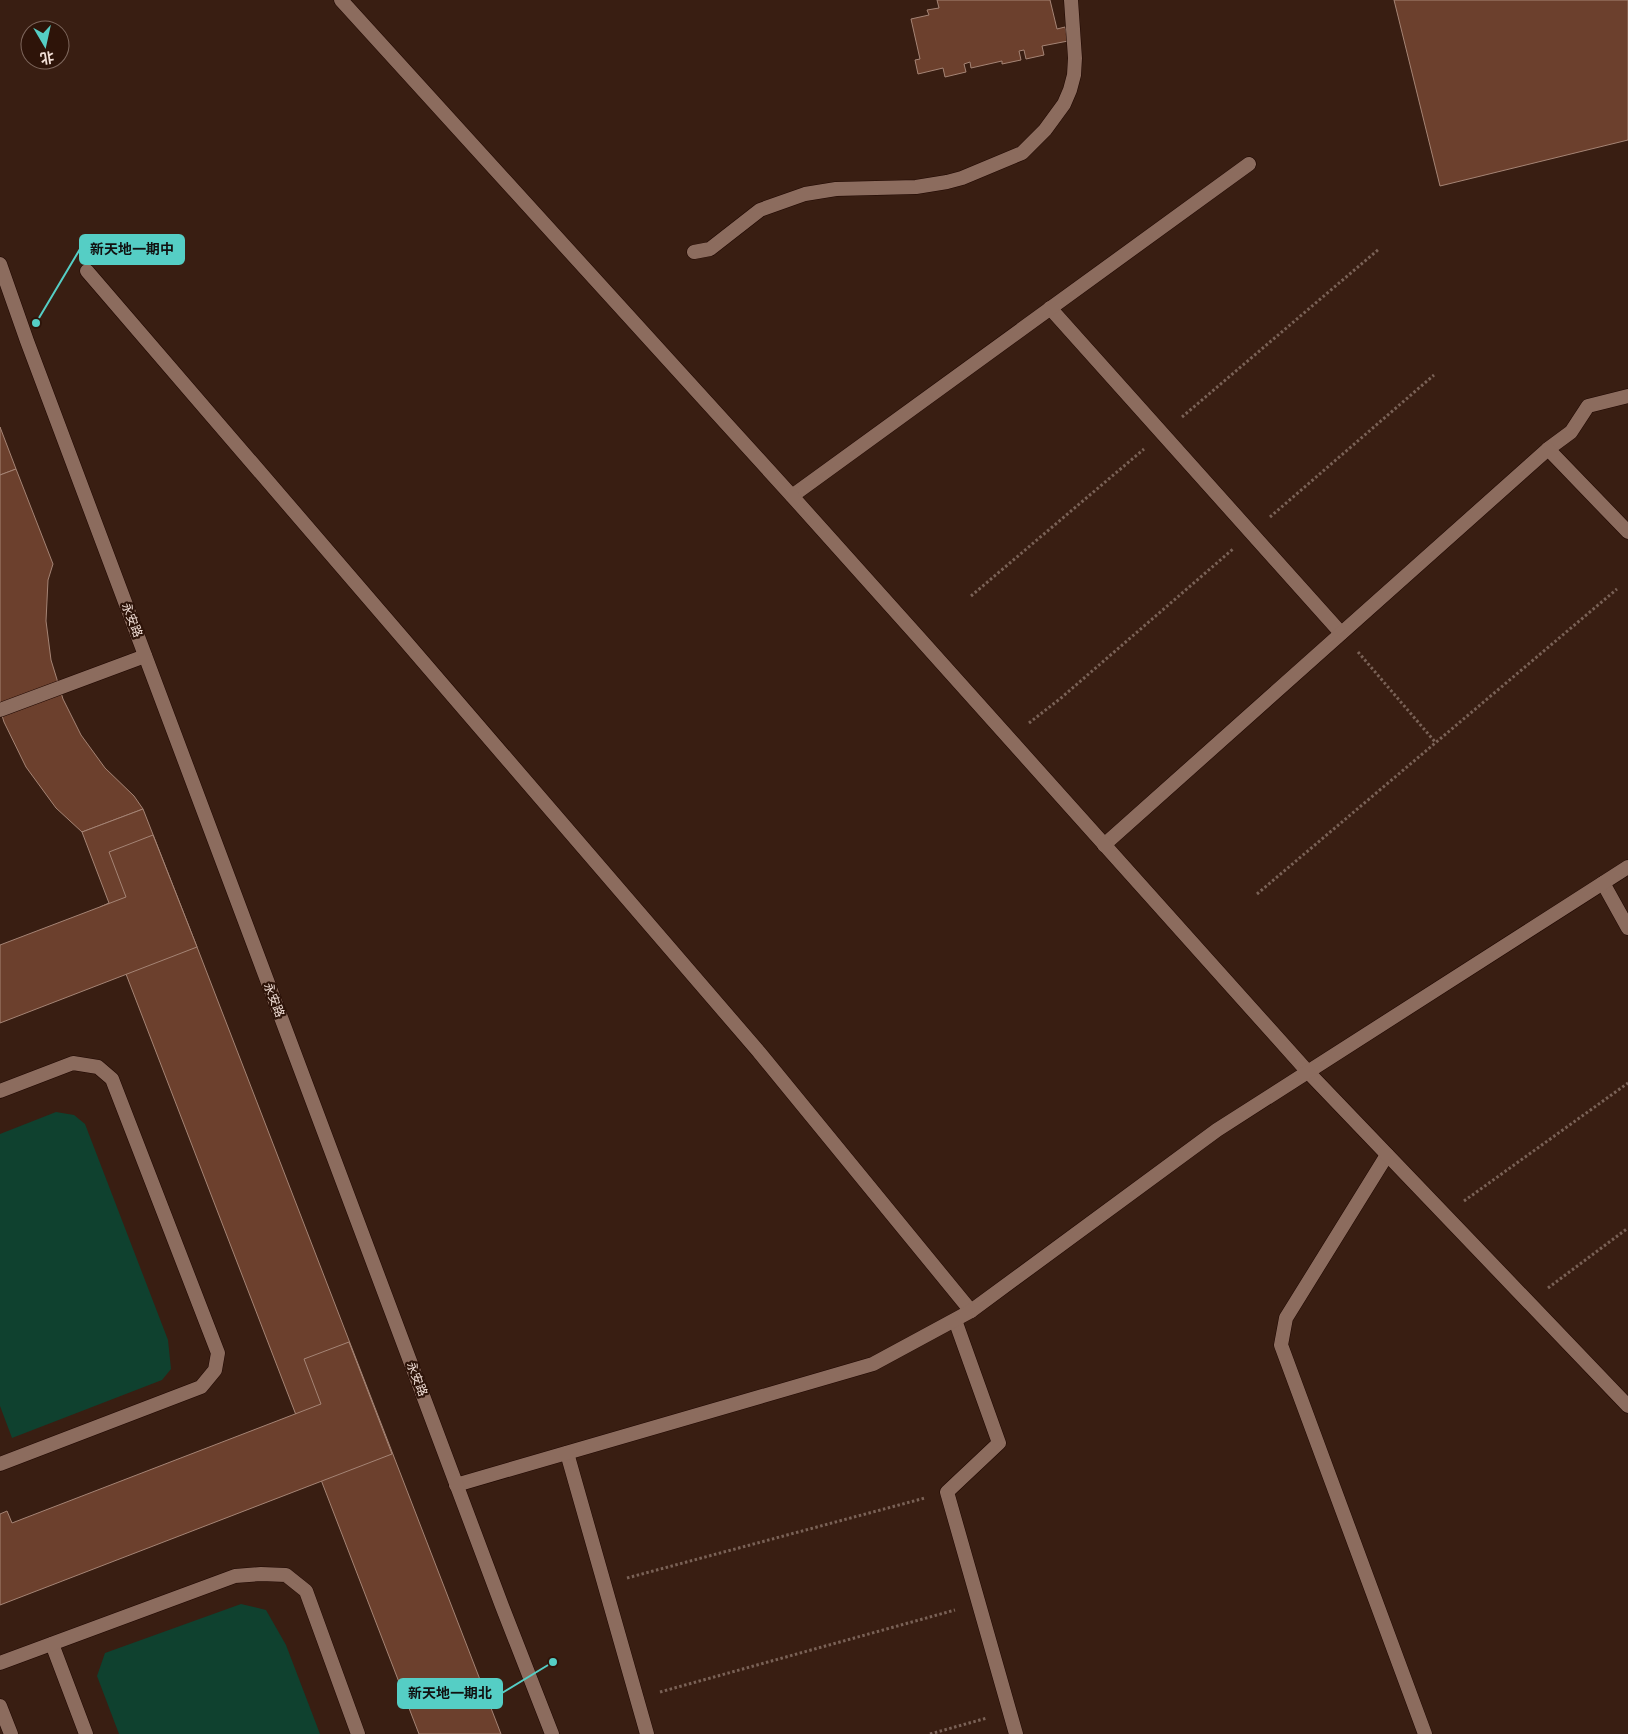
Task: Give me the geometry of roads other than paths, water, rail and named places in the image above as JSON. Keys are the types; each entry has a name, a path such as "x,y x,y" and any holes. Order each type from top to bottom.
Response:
{"street":[{"path":"341,0 792,496 1308,1072 1628,1406"},
{"path":"694,252 710,249 760,210 805,194 836,188 916,187 947,182 962,178 1022,153 1045,130 1064,104 1070,90 1074,75 1075,58 1071,0"},
{"path":"792,496 1249,164"},
{"name":"永安路","path":"0,264 27,341 456,1485 552,1734"},
{"path":"87,271 759,1052 971,1311"},
{"path":"1050,308 1342,633"},
{"path":"1104,844 1548,449 1571,432 1588,406 1628,396"},
{"path":"1548,449 1628,532"},
{"path":"0,710 145,656"},
{"path":"456,1485 873,1364 971,1311 1217,1130 1628,867"},
{"path":"1603,883 1628,928"},
{"path":"0,1091 73,1063 98,1067 112,1079 218,1352 215,1370 201,1387 0,1464"},
{"path":"1387,1155 1286,1318 1281,1345 1425,1734"},
{"path":"955,1320 999,1443 947,1492 1016,1734"},
{"path":"566,1453 647,1734"},
{"path":"0,1663 235,1576 260,1574 286,1575 306,1591 358,1734"},
{"path":"52,1644 86,1734"},
{"path":"0,1706 11,1734"}],"place":[{"name":"新天地一期中","path":"36,323"},
{"name":"新天地一期北","path":"553,1662"}]}
